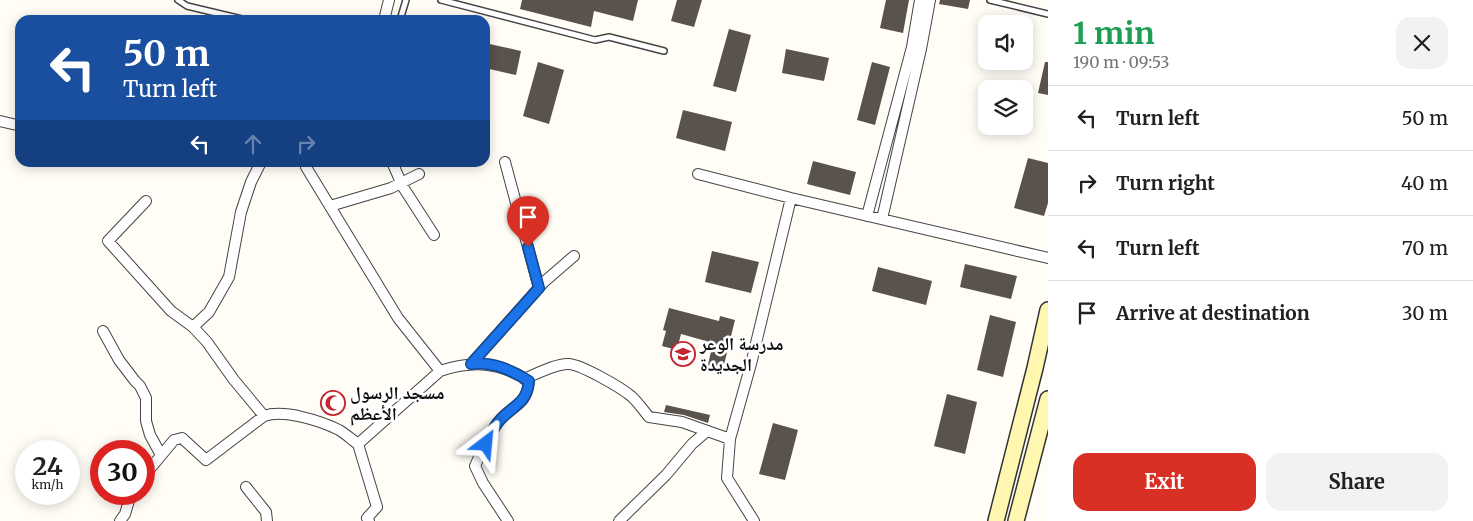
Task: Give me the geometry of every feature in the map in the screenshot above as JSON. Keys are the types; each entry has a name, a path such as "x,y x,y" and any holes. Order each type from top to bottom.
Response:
{"main road":[{"path":"996,521 1036,368 1048,310"},
{"path":"1016,521 1048,399"}],"street":[{"path":"385,15 389,0"},
{"path":"867,216 912,47 920,0"},
{"path":"882,219 921,49 930,0"},
{"path":"0,121 15,125"},
{"path":"505,162 539,288"},
{"path":"193,327 209,312 229,277 240,212 258,167"},
{"path":"307,167 398,318 440,371"},
{"path":"394,167 401,182 434,235"},
{"path":"330,206 391,188 419,174"},
{"path":"698,174 791,198 1048,258"},
{"path":"754,521 727,478 730,439 751,364 791,198"},
{"path":"146,201 108,241 170,311 193,327 264,416"},
{"path":"471,364 539,288 574,256"},
{"path":"103,331 119,360 134,381 140,386 146,398 146,420 150,435 161,455"},
{"path":"358,444 440,371 454,366 471,364 494,365 514,371 529,381 528,392 522,401 499,421 475,466 508,521"},
{"path":"524,378 569,364 587,370 623,390 633,398 649,417 682,422 730,439"},
{"path":"155,462 174,440 182,438 206,460 264,416 271,414 294,416 316,421 340,431 358,444 377,507 365,520"},
{"path":"620,521 666,475 692,444 707,431"},
{"path":"246,487 266,512 267,521"},
{"path":"120,521 128,505"}],"lane":[{"path":"178,0 187,6 225,15"},
{"path":"402,15 406,0"},
{"path":"442,0 595,40 609,37 664,51"},
{"path":"990,0 1048,14"}],"building":[{"path":"522,0 638,0 633,21 594,11 591,27 520,9"},
{"path":"677,0 702,0 694,27 671,21"},
{"path":"886,0 909,0 903,33 880,28"},
{"path":"940,0 970,0 968,9 939,4"},
{"path":"729,29 751,35 736,92 713,86"},
{"path":"490,44 521,51 516,75 490,69"},
{"path":"786,49 829,58 824,81 782,73"},
{"path":"538,62 564,70 549,124 523,116"},
{"path":"872,62 890,67 875,125 857,120"},
{"path":"1045,62 1048,62 1048,95 1038,93"},
{"path":"683,110 732,122 725,151 676,138"},
{"path":"1028,158 1048,163 1048,203 1044,216 1014,208"},
{"path":"813,161 856,172 850,195 807,184"},
{"path":"712,251 759,262 751,293 705,282"},
{"path":"965,264 1017,276 1011,299 960,287"},
{"path":"878,267 932,281 926,305 872,291"},
{"path":"669,308 719,321 720,316 735,320 722,373 707,369 713,343 681,334 677,350 662,346 666,331 663,330"},
{"path":"990,315 1016,322 1003,377 977,370"},
{"path":"947,394 977,402 965,454 934,446"},
{"path":"666,405 710,415 708,423 684,415 664,412"},
{"path":"773,423 798,430 785,480 759,474"}],"place":[{"name":"مدرسة الوعر الجديدة","path":"683,354"},
{"name":"مسجد الرسول الأعظم","path":"333,403"}],"route":[{"path":"486,444 499,421 522,401 528,392 529,381 514,371 494,365 471,364 539,288 528,247"}]}
